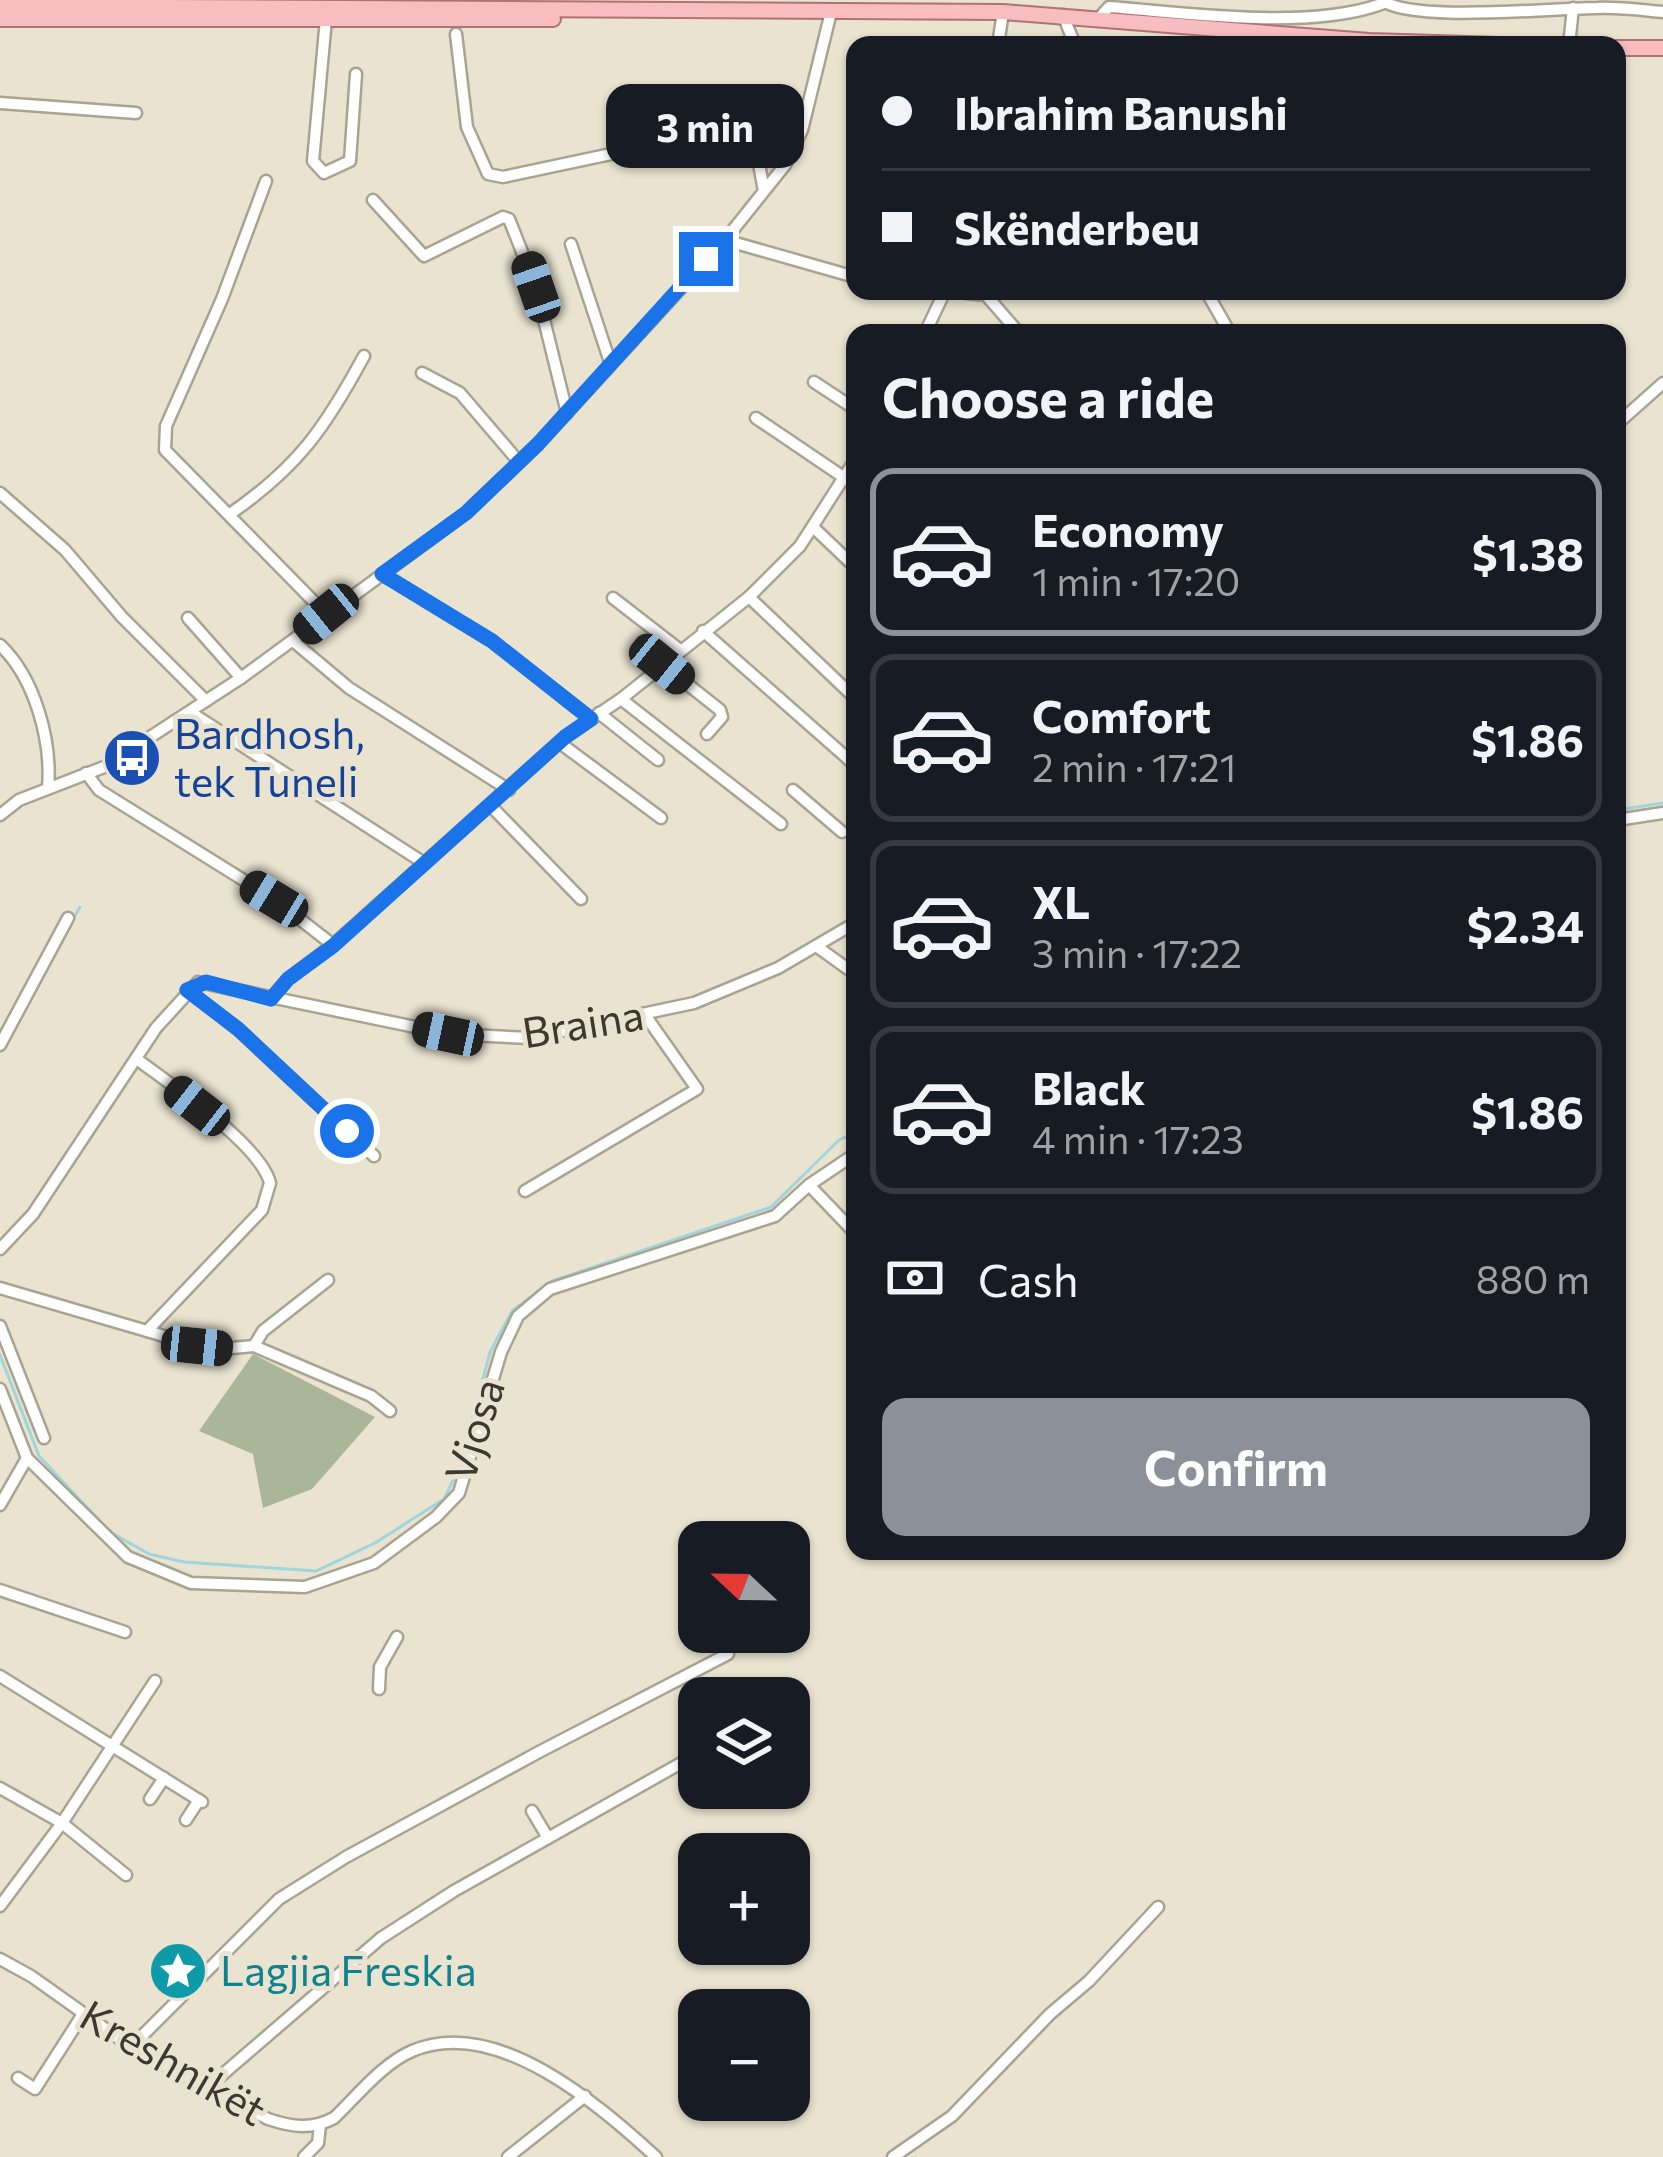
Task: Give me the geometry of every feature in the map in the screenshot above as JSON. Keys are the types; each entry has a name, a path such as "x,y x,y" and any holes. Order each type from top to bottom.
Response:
{"main road":[{"path":"0,6 279,4 830,14"},
{"path":"0,19 326,20 830,14 892,9 1063,18 1244,36"},
{"path":"1063,18 1311,36"},
{"path":"1626,51 1663,51"}],"street":[{"path":"1099,18 1109,7 1294,16 1356,14 1383,2 1394,8 1427,10 1550,6 1663,12"},
{"path":"1570,36 1573,8"},
{"path":"0,814 19,800 104,767 241,678 466,513 519,462 725,240 785,165 802,130 830,14"},
{"path":"999,36 1002,14"},
{"path":"1063,18 1071,36"},
{"path":"326,20 314,160 324,173 350,160 356,74"},
{"path":"456,34 467,127 488,174 502,177 743,126 754,137 764,191"},
{"path":"0,103 136,113"},
{"path":"266,181 222,299 166,426 165,450 326,614"},
{"path":"373,200 424,256 502,217 509,219 536,287 568,413"},
{"path":"725,240 846,274"},
{"path":"571,244 610,362"},
{"path":"990,300 1011,324"},
{"path":"230,514 266,489 304,453 333,414 364,356"},
{"path":"422,373 460,393 519,462"},
{"path":"814,382 846,403"},
{"path":"1626,416 1663,383"},
{"path":"756,418 844,476"},
{"path":"271,999 288,979 333,946 560,742 748,597 813,527 846,473"},
{"path":"0,494 65,550 122,617 206,701"},
{"path":"813,527 846,558"},
{"path":"382,574 492,641 658,760"},
{"path":"748,597 846,690"},
{"path":"613,598 680,650"},
{"path":"188,618 241,678"},
{"path":"703,631 846,758"},
{"path":"293,641 349,688 509,790"},
{"path":"0,645 28,683 51,786"},
{"path":"662,664 720,710 718,726 707,734"},
{"path":"621,699 781,824"},
{"path":"190,712 424,863"},
{"path":"560,742 661,818"},
{"path":"82,774 99,790 274,899 333,946"},
{"path":"793,790 840,834 846,828"},
{"path":"490,806 581,898"},
{"path":"1626,819 1663,813"},
{"path":"0,1045 68,918"},
{"name":"Braina","path":"187,990 206,982 448,1034 529,1038 694,1003 778,968 846,928"},
{"path":"816,946 846,968"},
{"path":"0,1249 33,1214 156,1028 187,990 238,1029 374,1156"},
{"path":"525,1191 697,1089 645,1015"},
{"path":"138,1060 227,1130 260,1162 270,1183 262,1210 147,1330"},
{"name":"Vjosa","path":"1,1395 26,1459 128,1557 191,1583 310,1586 374,1563 436,1517 459,1493 501,1352 518,1316 550,1289 775,1216 846,1160"},
{"path":"809,1185 846,1224"},
{"path":"254,1346 263,1331 328,1280"},
{"path":"0,1288 147,1330 165,1340 197,1346 254,1346 370,1396 390,1411"},
{"path":"0,1326 44,1438"},
{"path":"0,1504 26,1459"},
{"path":"0,1590 125,1632"},
{"path":"379,1689 380,1666 397,1637"},
{"path":"131,2047 279,1899 538,1752 728,1654"},
{"path":"0,1676 201,1801 186,1820"},
{"path":"0,1906 62,1823 155,1681"},
{"path":"208,2087 381,1938 678,1765"},
{"path":"150,1798 164,1778"},
{"path":"0,1788 62,1823 126,1875"},
{"path":"532,1811 548,1838"},
{"path":"893,2157 952,2116 1157,1907"},
{"name":"Kreshnikët","path":"0,1959 131,2047 268,2120 289,2126 320,2125 318,2143 304,2157"},
{"path":"18,2078 35,2089 44,2063 83,2014"},
{"path":"320,2125 334,2118 397,2060 435,2045 467,2045 533,2064 585,2096 656,2157"},
{"path":"508,2157 585,2096"}],"green space":[{"path":"253,1354 375,1417 312,1489 263,1508 253,1454 199,1431"}],"waterway":[{"path":"1626,809 1663,803"},
{"path":"72,921 80,907"},
{"path":"0,1355 39,1456 110,1532 149,1554 184,1562 316,1571 375,1543 444,1499 460,1466 490,1352 512,1311 552,1281 771,1207 846,1137"}],"place":[{"name":"Bardhosh, tek Tuneli","path":"132,758"},
{"name":"Lagjia Freskia","path":"178,1971"}],"route":[{"path":"347,1131 278,1064 187,990 206,982 271,999 288,979 333,946 565,737 591,719 492,641 382,574 466,513 538,444 706,259"}]}
